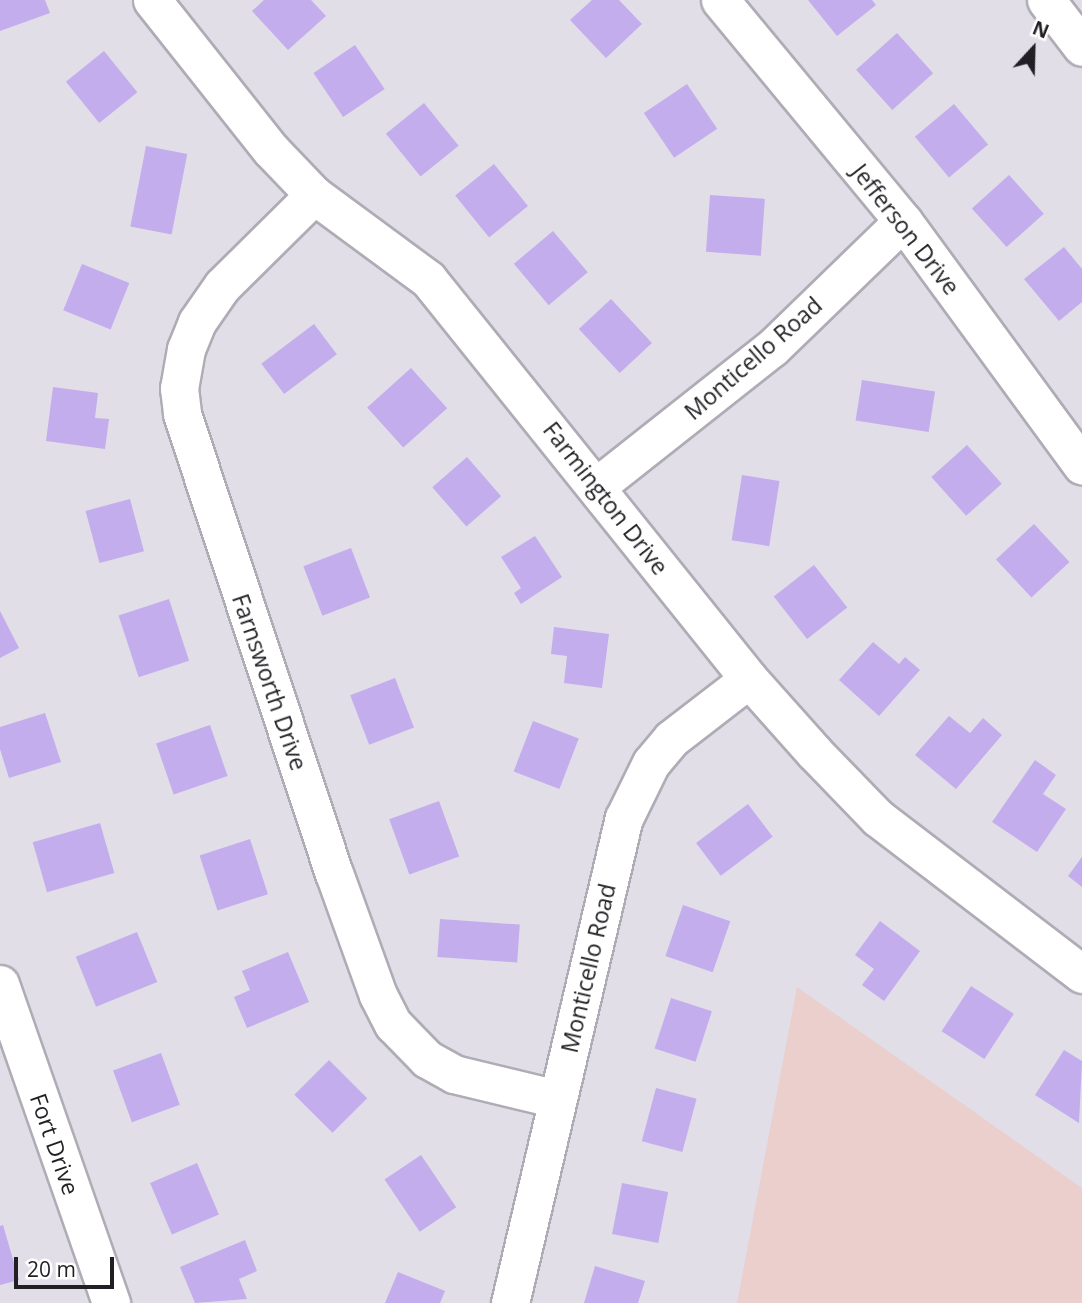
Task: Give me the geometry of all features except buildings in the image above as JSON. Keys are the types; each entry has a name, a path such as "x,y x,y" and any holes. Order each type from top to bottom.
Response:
{"street":[{"name":"Farmington Drive","path":"152,0 271,150 314,195 428,279 597,486 748,679 878,817 1082,974"},
{"name":"Jefferson Drive","path":"720,0 903,221 1082,466"},
{"path":"1046,0 1082,47"},
{"name":"Farnsworth Drive","path":"314,195 222,286 197,322 186,349 180,388 182,414 334,873 378,995 393,1024 427,1059 454,1074 557,1099"},
{"name":"Monticello Road","path":"597,486 772,348 903,221"},
{"name":"Monticello Road","path":"510,1303 607,883 635,791 671,739 748,679"},
{"name":"Fort Drive","path":"0,984 111,1303"}],"shaded area":[{"path":"797,987 1082,1188 1082,1303 737,1303"}]}
